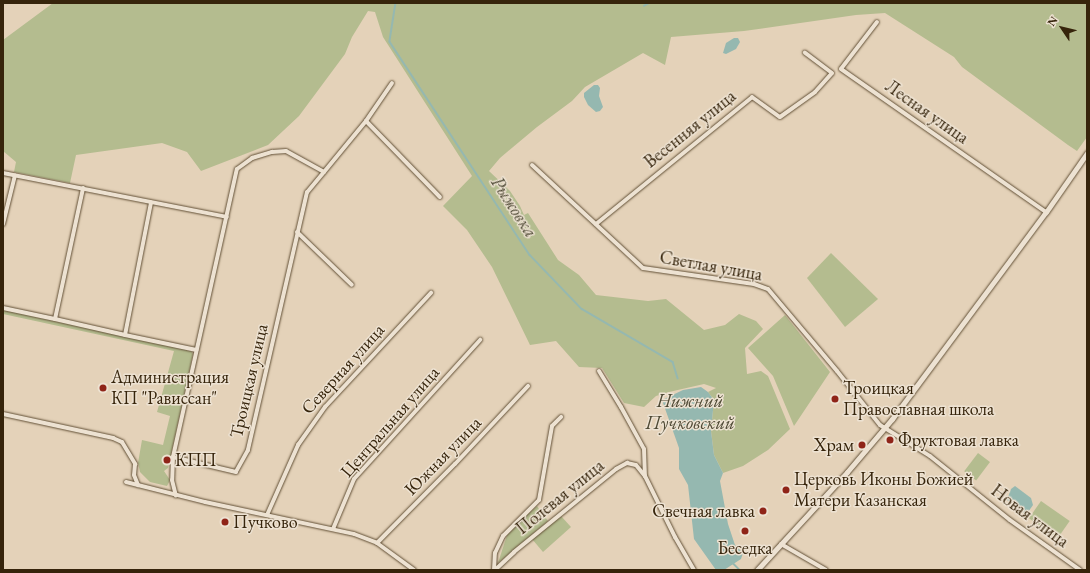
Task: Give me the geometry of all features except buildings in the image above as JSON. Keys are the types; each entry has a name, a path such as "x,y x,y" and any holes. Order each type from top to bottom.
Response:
{"street":[{"name":"Лесная улица","path":"877,22 841,69 1046,212"},
{"name":"Весенняя улица","path":"596,224 752,97 780,118 815,92 832,73 805,53"},
{"name":"Троицкая улица","path":"173,457 236,472 248,450 306,192 366,121 392,83"},
{"path":"366,121 440,197"},
{"path":"176,496 172,480 173,457 237,169 252,158 272,152 286,151 324,172"},
{"path":"757,570 884,429 1046,212 1087,153"},
{"name":"Светлая улица","path":"532,165 643,268 754,284 768,289 884,429"},
{"path":"3,173 227,217"},
{"path":"3,224 14,175"},
{"path":"55,319 83,188"},
{"path":"125,335 151,203"},
{"path":"297,232 352,285"},
{"name":"Северная улица","path":"268,515 298,445 325,407 431,293"},
{"path":"3,308 196,350"},
{"name":"Центральная улица","path":"333,529 354,479 480,340"},
{"path":"599,371 622,407 644,449 645,476 675,537 694,570"},
{"name":"Южная улица","path":"377,543 455,464 528,386"},
{"path":"3,414 113,438 122,442 135,464 134,475 138,485"},
{"path":"495,570 494,556 503,536 539,500 552,426 561,417"},
{"name":"Новая улица","path":"884,429 930,456 1010,520 1080,570"},
{"name":"Полевая улица","path":"495,570 616,470 627,463 636,465 645,476"},
{"path":"126,482 176,496 333,529 377,543 414,570"},
{"path":"782,544 826,570"}],"green space":[{"path":"53,3 1087,3 1087,137 1077,151 962,67 954,57 885,13 856,15 744,31 671,37 665,65 643,53 585,87 572,101 537,127 500,158 489,171 510,191 524,215 528,213 558,260 579,275 596,295 648,301 666,299 704,330 725,325 739,314 756,321 763,329 745,348 747,374 761,371 768,376 790,429 768,450 743,466 723,473 714,455 711,431 714,400 708,392 716,388 704,384 669,392 656,396 644,407 624,403 602,368 579,367 556,341 530,345 492,267 467,230 443,206 472,176 383,37 375,12 368,11 352,37 345,54 299,116 268,145 201,171 187,152 162,143 76,155 70,183 14,172 16,162 3,151 3,40"},
{"path":"831,253 878,299 845,327 807,278"},
{"path":"3,310 191,351 193,354 170,459 166,458 164,462 169,463 168,468 164,471 170,480 167,486 150,482 140,472 138,463 142,440 163,445 170,416 157,412 174,351 3,314"},
{"path":"785,315 830,372 794,426 773,376 748,348"},
{"path":"978,453 990,462 976,480 964,471"},
{"path":"1041,501 1070,521 1058,538 1029,518"},
{"path":"537,506 548,521 498,563 508,532"},
{"path":"561,516 571,527 543,552 532,539"}],"water":[{"path":"734,38 738,38 740,42 736,49 726,54 723,53 726,43"},
{"path":"594,85 598,85 600,88 599,96 603,107 600,111 596,112 588,105 584,97 584,93"},
{"name":"Нижний Пучковский","path":"701,387 708,392 714,400 711,431 714,455 723,473 720,481 728,524 735,545 743,553 741,559 724,570 716,570 694,539 688,485 679,469 679,448 662,400 683,390"},
{"path":"1015,486 1031,498 1033,505 1026,515 1007,500 1011,489"}],"waterway":[{"name":"Рыжовка","path":"396,3 390,42 530,255 582,309 673,362 678,378"},
{"path":"644,6 649,3"},
{"path":"733,563 740,570"}],"place":[{"name":"Администрация КП \"Рависсан\"","path":"103,388"},
{"name":"Троицкая Православная школа","path":"835,399"},
{"name":"Фруктовая лавка","path":"890,440"},
{"name":"Храм","path":"862,445"},
{"name":"КПП","path":"167,460"},
{"name":"Церковь Иконы Божией Матери Казанская","path":"786,490"},
{"name":"Свечная лавка","path":"763,511"},
{"name":"Пучково","path":"225,522"},
{"name":"Беседка","path":"745,531"}]}
